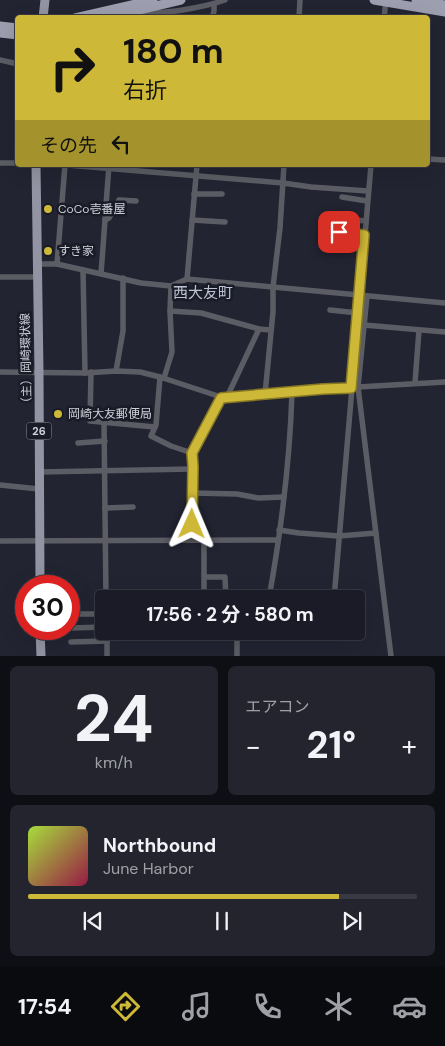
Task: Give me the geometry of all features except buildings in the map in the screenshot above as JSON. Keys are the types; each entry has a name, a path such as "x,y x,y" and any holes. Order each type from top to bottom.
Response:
{"highway":[{"path":"86,15 130,3 152,0"},
{"path":"125,15 181,0"},
{"path":"374,0 445,12"},
{"path":"416,0 445,5"},
{"path":"0,26 15,28"},
{"path":"0,34 15,34"}],"main road":[{"path":"43,15 45,0"},
{"name":"（主）岡崎環状線","path":"36,167 40,575"},
{"path":"40,640 41,656"}],"street":[{"path":"194,0 196,7"},
{"path":"139,10 145,13 172,11 214,4 225,0"},
{"path":"299,15 300,0"},
{"path":"384,15 386,1"},
{"path":"213,15 214,4"},
{"path":"0,60 15,63"},
{"path":"430,159 445,160"},
{"path":"0,163 15,163"},
{"path":"57,264 66,167"},
{"path":"101,274 109,167 283,183 311,188 368,191"},
{"path":"187,279 197,167"},
{"path":"264,394 273,312 273,287 280,228 284,167"},
{"path":"335,590 370,167"},
{"path":"194,194 222,194"},
{"path":"342,197 367,201"},
{"path":"105,220 109,218 119,200 136,200"},
{"path":"344,219 366,221"},
{"path":"192,220 225,223"},
{"path":"339,232 364,235"},
{"path":"330,247 363,249"},
{"path":"37,264 57,264 141,282 171,286 187,279 445,303"},
{"path":"83,270 90,421 155,427"},
{"path":"0,277 38,277"},
{"path":"116,371 123,331 123,278"},
{"path":"171,286 172,352 162,377 155,427 151,436 171,446 192,453"},
{"path":"367,296 358,387 391,656"},
{"path":"330,310 358,312"},
{"path":"170,311 202,313 270,330"},
{"path":"364,325 445,332"},
{"path":"192,540 192,453 224,397 259,328"},
{"path":"415,383 419,330"},
{"path":"0,372 140,372 224,397 445,382"},
{"path":"270,590 284,497 292,416 292,392"},
{"path":"104,422 106,590"},
{"path":"78,443 105,442"},
{"path":"39,472 192,469"},
{"path":"0,485 39,489"},
{"path":"192,493 237,494 258,498 284,497"},
{"path":"106,508 133,506"},
{"path":"279,530 339,536 376,533"},
{"path":"204,540 204,590"},
{"path":"0,541 278,540"},
{"path":"205,577 225,577 226,590"},
{"path":"80,614 95,614"},
{"path":"80,628 95,627"},
{"path":"237,640 237,656"},
{"path":"71,642 107,641 107,656"}],"place":[{"name":"CoCo壱番屋","path":"48,209"},
{"name":"すき家","path":"48,251"},
{"name":"岡崎大友郵便局","path":"58,414"}],"district":[{"name":"西大友町","path":"203,293"}],"route":[{"path":"192,524 192,453 221,398 351,388 364,235 339,232"}]}
